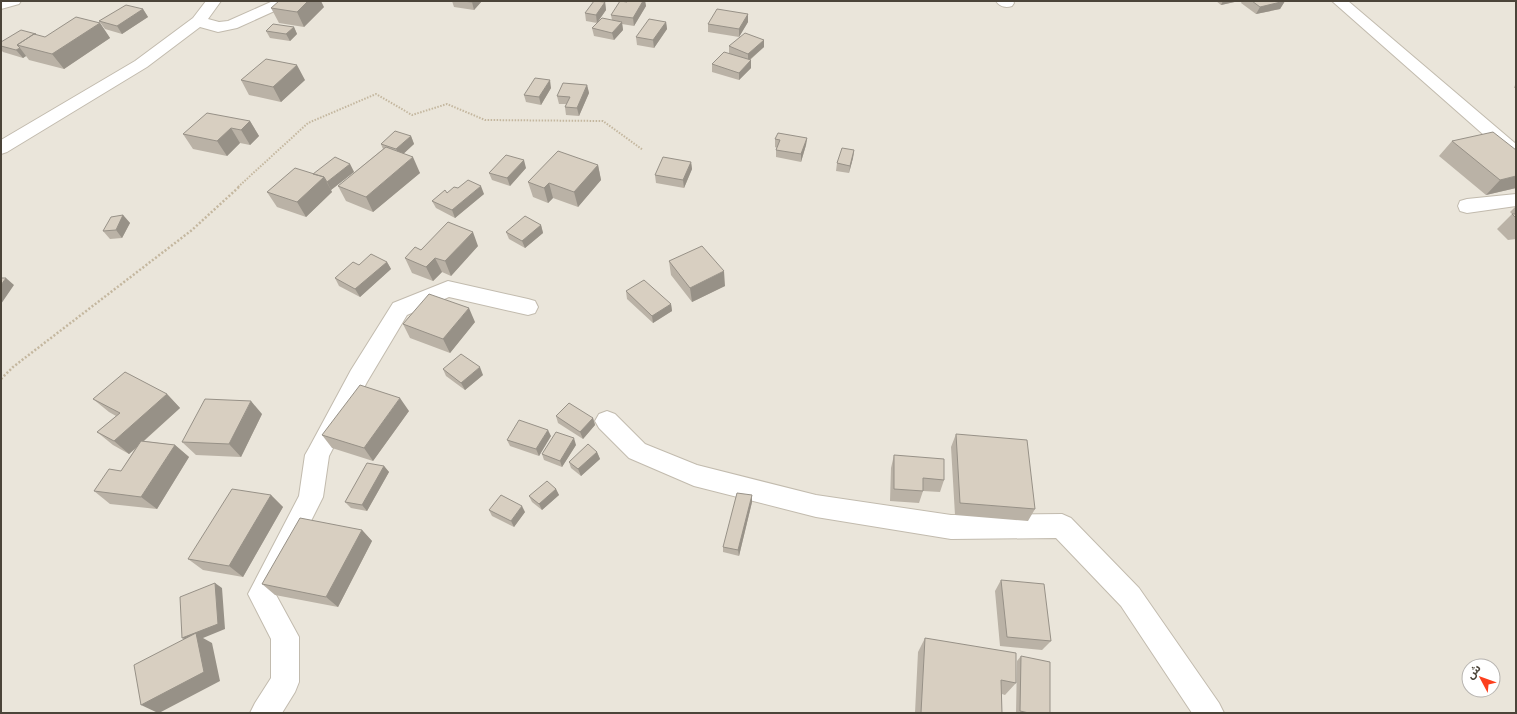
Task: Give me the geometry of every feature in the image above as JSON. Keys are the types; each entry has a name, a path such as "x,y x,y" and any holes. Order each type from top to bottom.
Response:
{"street":[{"path":"1,5 14,1"},
{"path":"1,148 141,64 198,21 214,1"},
{"path":"198,21 218,26 232,25 285,1"},
{"path":"1339,1 1516,154"},
{"path":"1467,206 1516,200"},
{"path":"265,713 284,682 285,637 261,594 311,497 317,455 359,376 400,308 448,289 528,307"},
{"path":"607,421 636,451 694,475 816,506 951,527 1062,526 1130,597 1209,713"}],"path":[{"path":"1,379 13,367 192,230 308,122 376,94 412,115 447,104 485,120 603,121 643,150"}],"shaded area":[{"path":"1,1 1516,1 1516,713 1,713"}],"building":[{"path":"279,1 308,1 297,12 271,8"},
{"path":"594,1 605,2 596,15 585,13"},
{"path":"620,1 643,1 633,18 611,15"},
{"path":"1252,1 1285,1 1260,7"},
{"path":"126,5 143,9 117,26 99,21"},
{"path":"717,9 748,14 739,29 708,24"},
{"path":"76,17 100,23 52,54 17,45 34,34 45,37"},
{"path":"602,18 622,22 612,33 592,28"},
{"path":"649,19 666,22 653,40 636,37"},
{"path":"273,24 294,27 286,34 266,31"},
{"path":"21,30 36,34 17,45 20,48 16,50 1,46 1,42"},
{"path":"745,33 764,40 748,54 729,46"},
{"path":"724,52 751,60 739,73 712,64"},
{"path":"266,59 297,65 273,87 241,80"},
{"path":"535,78 550,80 539,97 524,95"},
{"path":"563,83 587,85 577,108 565,107 570,97 557,96"},
{"path":"207,113 250,121 241,130 231,128 217,141 183,134"},
{"path":"395,131 411,136 396,149 381,144"},
{"path":"1493,132 1516,150 1516,176 1500,180 1452,141"},
{"path":"778,133 807,138 801,154 776,150 780,140 775,139"},
{"path":"386,147 413,157 366,197 338,186"},
{"path":"842,148 854,150 850,166 837,163"},
{"path":"558,151 598,165 574,192 549,183 544,188 528,182"},
{"path":"506,155 524,160 507,178 489,173"},
{"path":"335,157 350,164 327,182 324,177 313,174"},
{"path":"663,157 691,162 683,180 655,175"},
{"path":"295,168 324,177 297,202 267,192"},
{"path":"468,180 481,186 452,210 432,201 445,190 447,193 454,187 458,188"},
{"path":"123,215 116,230 103,231 111,217"},
{"path":"525,216 541,225 522,241 506,232"},
{"path":"448,222 473,232 445,261 435,258 426,267 405,258 415,247 421,250"},
{"path":"702,246 724,271 690,288 669,261"},
{"path":"371,254 387,262 355,289 335,278 353,262 359,265"},
{"path":"1,278 6,278 1,285"},
{"path":"644,280 671,304 652,316 626,291"},
{"path":"429,294 469,308 443,339 403,324"},
{"path":"461,354 480,367 461,383 443,369"},
{"path":"125,372 167,394 114,441 97,432 120,413 93,399"},
{"path":"360,385 400,398 364,448 322,435"},
{"path":"205,399 251,401 229,444 182,442"},
{"path":"569,403 593,418 580,432 556,416"},
{"path":"519,420 548,430 536,449 507,440"},
{"path":"556,432 574,438 560,461 542,454"},
{"path":"956,434 1027,440 1035,509 960,503"},
{"path":"141,441 175,445 141,497 94,491 109,469 121,471"},
{"path":"588,444 597,452 578,469 569,462"},
{"path":"894,455 944,459 944,480 923,478 923,491 894,489"},
{"path":"367,463 384,466 362,505 345,502"},
{"path":"547,481 556,489 539,504 529,496"},
{"path":"232,489 271,495 229,566 188,559"},
{"path":"737,493 752,495 738,550 723,547"},
{"path":"501,495 522,506 511,521 489,510"},
{"path":"300,518 362,530 326,597 262,584"},
{"path":"1001,580 1044,584 1051,641 1007,637"},
{"path":"215,583 218,624 182,638 180,597"},
{"path":"196,633 204,672 141,705 134,665"},
{"path":"925,638 1016,653 1016,683 1001,680 1002,713 921,713"},
{"path":"1021,656 1050,662 1050,713 1029,713 1020,711"}]}
